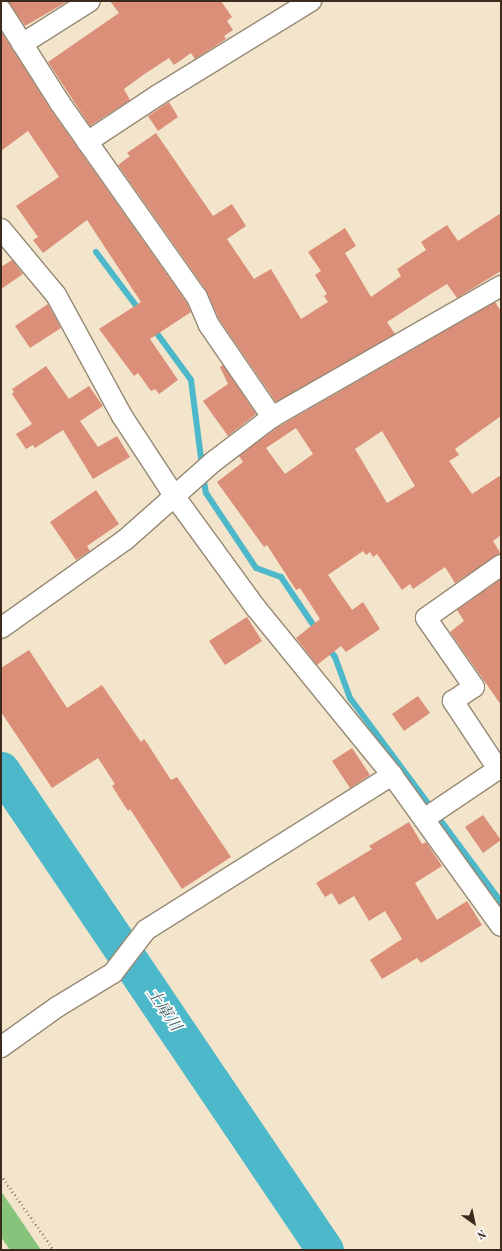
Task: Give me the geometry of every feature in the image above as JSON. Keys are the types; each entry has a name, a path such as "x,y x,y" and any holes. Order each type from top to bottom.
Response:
{"street":[{"path":"22,44 90,1"},
{"path":"87,142 158,95 311,1"},
{"path":"1,10 87,142 197,297 208,325 272,417"},
{"path":"1,229 56,295 122,416 175,497 256,608 392,775 501,926"},
{"path":"1,628 125,540 213,462 272,417 498,294"},
{"path":"424,819 498,769 453,701 474,687 426,618 501,565"},
{"path":"1,1047 57,1007 113,973 146,930 392,775"}],"path":[{"path":"1,1175 54,1250"}],"green space":[{"path":"1,1191 41,1250 10,1250 1,1237"}],"building":[{"path":"8,1 68,1 25,26"},
{"path":"110,1 221,1 232,17 227,21 233,30 224,36 226,39 195,59 191,53 174,65 169,58 143,75 124,89 130,100 90,126 48,62 119,13"},
{"path":"1,31 51,110 187,303 191,312 150,339 178,380 159,394 155,389 151,391 138,373 134,376 99,329 141,302 87,220 43,253 33,240 38,237 16,206 59,177 28,131 1,151"},
{"path":"169,102 178,117 158,131 148,116"},
{"path":"156,133 213,216 232,204 246,226 227,239 254,279 271,269 301,319 328,302 324,296 327,294 315,275 321,271 308,252 345,228 356,246 345,253 371,297 401,276 397,269 426,250 421,242 447,225 458,241 501,213 501,271 457,298 447,284 387,322 395,334 276,402 219,319 206,290 118,165 130,156 127,153"},
{"path":"12,260 23,274 1,289 1,267"},
{"path":"495,302 501,311 501,416 455,449 459,455 449,461 472,494 501,475 501,535 493,541 501,554 455,583 445,567 413,589 410,584 402,590 377,554 373,557 370,552 366,555 363,551 328,575 352,610 363,602 380,629 346,652 341,646 317,665 296,638 320,619 300,588 296,590 267,545 264,547 217,482 243,462 239,456 278,427","holes":["296,428 313,454 285,474 266,448","382,431 415,486 387,503 355,449"]},
{"path":"48,304 61,328 30,348 15,326"},
{"path":"223,365 256,414 228,436 203,401 228,384 220,367"},
{"path":"46,366 69,399 89,386 103,406 80,421 98,447 117,436 130,457 93,479 63,430 35,448 33,445 26,449 16,434 32,424 12,394 14,392 12,389"},
{"path":"96,490 119,524 87,546 90,551 76,560 50,522"},
{"path":"501,579 501,705 450,632 464,621 457,610"},
{"path":"247,617 262,641 225,665 209,641"},
{"path":"29,650 67,708 102,685 141,742 144,739 147,743 171,780 177,777 231,857 182,889 130,809 128,811 112,786 115,784 98,758 52,788 1,712 1,668"},
{"path":"418,696 430,713 404,731 392,714"},
{"path":"352,748 370,775 350,788 332,761"},
{"path":"483,815 501,840 483,853 465,827"},
{"path":"409,822 422,844 426,842 442,866 415,883 437,920 467,901 482,925 421,963 417,958 382,979 370,960 402,939 385,911 369,921 354,896 339,905 332,893 325,897 316,883 372,849 369,846"}],"waterway":[{"path":"96,252 140,311"},
{"path":"153,328 191,380 202,466"},
{"path":"203,475 206,493 256,568 281,577 318,632"},
{"path":"328,648 335,657 350,698 501,902"},
{"name":"土庫川","path":"1,770 325,1250"}]}
